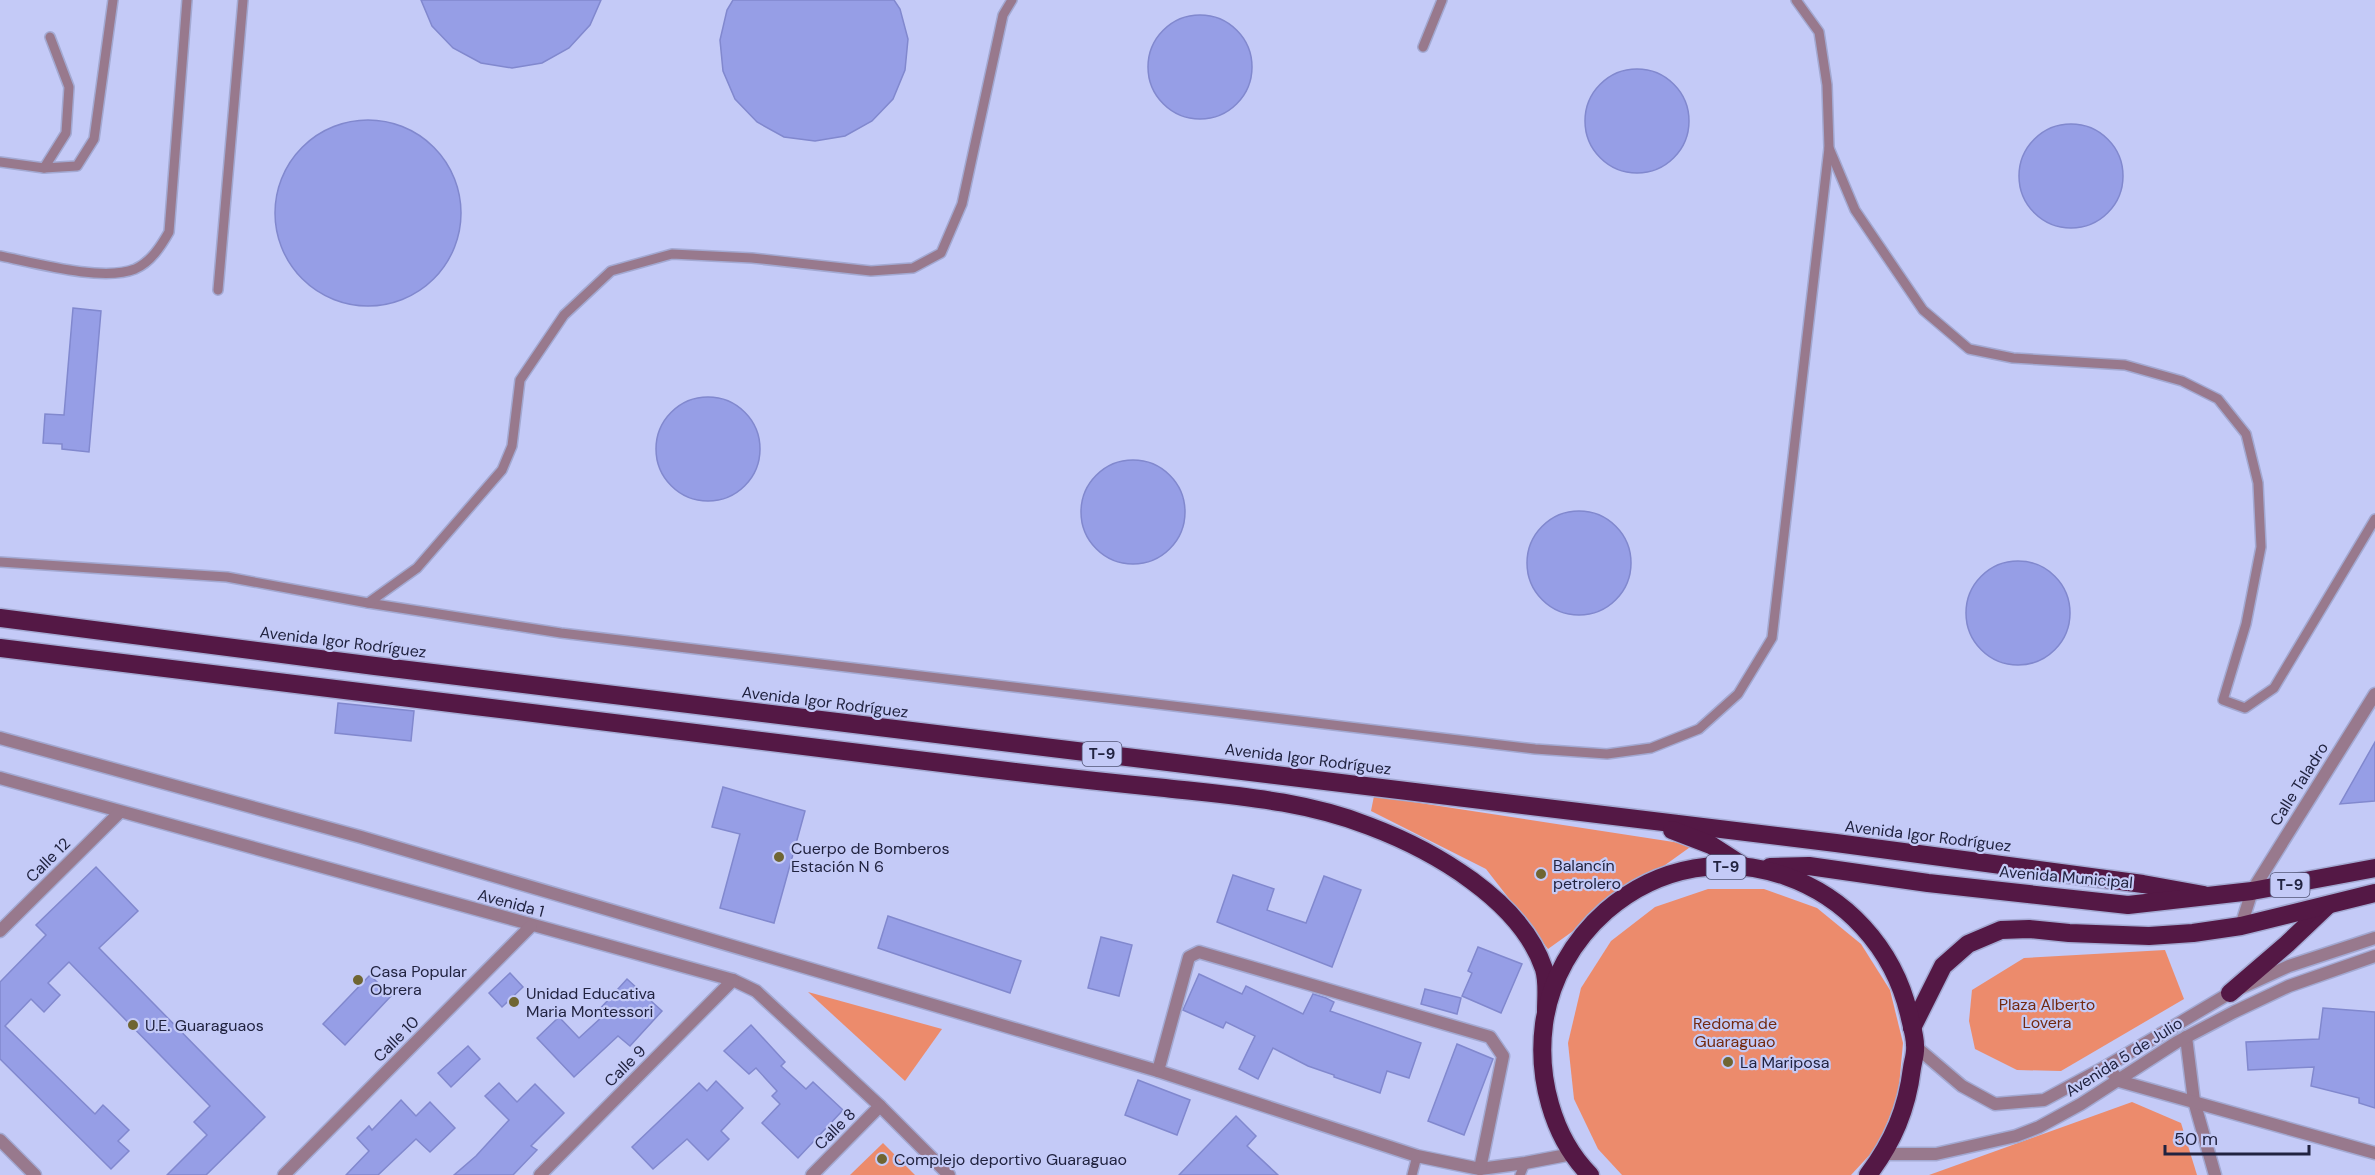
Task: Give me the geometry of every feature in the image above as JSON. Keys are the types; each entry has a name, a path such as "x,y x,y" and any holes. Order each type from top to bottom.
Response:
{"highway":[{"name":"Avenida Igor Rodríguez","path":"0,618 387,668 1647,820 2132,882 2204,895"},
{"name":"T-9","path":"0,648 991,770 1240,795 1321,809 1380,831 1438,859 1474,880 1518,925 1531,943 1544,968 1546,1011 1542,1044 1543,1077 1551,1110 1572,1154 1590,1175"},
{"name":"Avenida Igor Rodríguez","path":"1647,820 1711,845 1749,867"},
{"name":"Avenida Municipal","path":"1749,867 1809,866 1928,883 2128,905 2252,891 2375,868"},
{"name":"T-9","path":"1546,1011 1556,979 1572,949 1593,923 1618,901 1647,884 1678,872 1711,867 1749,867 1786,876 1818,890 1846,909 1870,934 1890,963 1904,994 1912,1028 1915,1046 1909,1094 1899,1125 1884,1154 1868,1175"},
{"name":"T-9","path":"1912,1028 1942,966 1968,944 2001,930 2029,929 2149,936 2193,933 2241,926 2375,893"},
{"path":"2230,993 2327,906"}],"street":[{"name":"Calle Taladro","path":"2241,926 2252,891 2375,694"},
{"path":"0,738 361,837 1158,1071 1417,1156 1480,1169 1523,1169 1572,1154"},
{"name":"Avenida 1","path":"0,778 733,980 756,991 880,1106 949,1175"},
{"name":"Calle 12","path":"0,931 120,812"},
{"name":"Calle 10","path":"284,1175 531,926"},
{"name":"Avenida 5 de Julio","path":"1915,1046 1962,1086 1995,1104 2044,1100 2107,1066 2230,993 2289,966 2375,938"},
{"path":"1158,1071 1189,957 1199,952 1478,1033 1490,1037 1503,1056 1480,1169"},
{"name":"Avenida 5 de Julio","path":"1884,1154 1936,1154 2016,1136 2039,1127 2119,1081 2186,1037 2289,986 2375,956"},
{"name":"Calle 9","path":"540,1175 733,980"},
{"path":"2186,1037 2194,1101 2215,1175"},
{"path":"2107,1066 2119,1081 2375,1153"},
{"name":"Calle 8","path":"812,1175 880,1106"},
{"path":"0,1140 29,1173"}],"lane":[{"path":"0,162 44,168 77,166 94,139 113,0"},
{"path":"0,256 104,274 135,268 159,251 169,232 187,0"},
{"path":"218,290 243,0"},
{"path":"368,603 417,568 502,471 512,446 520,380 564,315 611,271 672,254 752,258 871,271 913,268 941,253 962,204 1003,15 1012,0"},
{"path":"1423,47 1442,0"},
{"path":"0,562 226,577 368,603 573,634 1535,748 1607,754 1651,748 1699,729 1738,694 1772,638 1829,148 1827,85 1819,32 1796,0"},
{"path":"44,168 66,133 69,87 50,38"},
{"path":"1829,148 1855,210 1923,310 1969,349 2013,358 2125,365 2182,381 2218,399 2246,434 2258,483 2261,548 2246,624 2223,700 2246,708 2274,688 2375,519"},
{"path":"1412,1175 1417,1156"}],"green space":[{"path":"1374,796 1693,845 1548,949 1486,869 1371,811"},
{"name":"Redoma de Guaraguao","path":"1708,889 1764,889 1817,908 1861,944 1890,990 1903,1043 1898,1097 1877,1147 1851,1175 1622,1175 1598,1149 1574,1099 1568,1043 1581,988 1611,941 1655,907"},
{"name":"Plaza Alberto Lovera","path":"2165,950 2184,999 2061,1071 2017,1070 1975,1049 1969,1021 1972,990 2024,958"},
{"path":"808,992 942,1029 905,1081"},
{"path":"2132,1102 2181,1123 2197,1175 1929,1175"},
{"name":"Complejo deportivo Guaraguao","path":"883,1143 915,1175 850,1175"}],"building":[{"path":"421,0 601,0 590,25 569,48 542,63 512,68 481,63 453,48 432,26"},
{"path":"733,0 894,0 900,9 908,39 905,70 893,99 872,121 845,136 815,141 784,137 757,122 735,99 723,71 720,40 727,10"},
{"path":"1200,15 1220,19 1237,30 1248,47 1252,67 1248,87 1237,104 1220,115 1200,119 1180,115 1163,104 1152,87 1148,67 1152,47 1163,30 1180,19"},
{"path":"1637,69 1657,73 1674,84 1685,101 1689,121 1685,141 1674,158 1657,169 1637,173 1617,169 1600,158 1589,141 1585,121 1589,101 1600,84 1617,73"},
{"path":"368,120 386,121 404,127 420,135 434,147 446,161 454,177 460,195 460,231 454,249 446,265 434,279 420,291 404,299 386,305 368,306 350,305 332,299 316,291 302,279 290,265 282,249 276,231 275,213 276,195 282,177 290,161 302,147 316,135 332,127 350,121"},
{"path":"2071,124 2091,128 2108,139 2119,156 2123,176 2119,196 2108,213 2091,224 2071,228 2051,224 2034,213 2023,196 2019,176 2023,156 2034,139 2051,128"},
{"path":"73,308 101,311 89,452 62,449 62,444 43,443 45,414 64,415"},
{"path":"708,397 728,401 745,412 756,429 760,449 756,469 745,486 728,497 708,501 688,497 671,486 660,469 656,449 660,429 671,412 688,401"},
{"path":"1133,460 1153,464 1170,475 1181,492 1185,512 1181,532 1170,549 1153,560 1133,564 1113,560 1096,549 1085,532 1081,512 1085,492 1096,475 1113,464"},
{"path":"1579,511 1599,515 1616,526 1627,543 1631,563 1627,583 1616,600 1599,611 1579,615 1559,611 1542,600 1531,583 1527,563 1531,543 1542,526 1559,515"},
{"path":"2018,561 2038,565 2055,576 2066,593 2070,613 2066,633 2055,650 2038,661 2018,665 1998,661 1981,650 1970,633 1966,613 1970,593 1981,576 1998,565"},
{"path":"338,703 414,711 411,741 335,733"},
{"path":"2375,742 2375,801 2340,804"},
{"path":"723,787 805,811 774,923 720,908 740,834 712,827"},
{"path":"96,867 138,911 99,948 265,1117 206,1175 167,1175 207,1135 194,1122 210,1106 69,962 48,983 60,995 44,1012 31,999 5,1026 95,1114 103,1105 129,1130 118,1141 129,1151 111,1169 0,1059 0,982 46,935 36,925"},
{"path":"1233,875 1274,889 1267,910 1306,923 1324,876 1361,890 1332,967 1217,922"},
{"path":"888,916 1021,961 1010,993 878,948"},
{"path":"1101,937 1132,945 1119,996 1088,988"},
{"path":"1478,947 1522,964 1501,1013 1462,996 1472,973 1468,971"},
{"path":"510,973 523,987 502,1007 489,993"},
{"path":"1199,974 1242,994 1246,986 1303,1014 1313,994 1326,998 1334,1002 1330,1011 1421,1043 1409,1078 1387,1071 1380,1093 1334,1077 1334,1075 1308,1066 1273,1048 1258,1079 1239,1069 1255,1036 1226,1022 1223,1028 1183,1010"},
{"path":"370,975 391,996 345,1045 323,1024"},
{"path":"627,979 662,1011 630,1046 618,1036 574,1077 537,1038 559,1017 579,1038 603,1016 598,1011"},
{"path":"1425,989 1461,998 1457,1014 1421,1004"},
{"path":"2323,1008 2375,1012 2375,1108 2359,1103 2359,1098 2311,1086 2314,1067 2248,1070 2246,1042 2319,1039"},
{"path":"751,1025 785,1062 781,1066 806,1089 813,1082 843,1110 798,1158 762,1123 780,1104 772,1096 777,1091 756,1068 749,1074 724,1051"},
{"path":"1457,1044 1493,1059 1464,1135 1428,1121"},
{"path":"468,1046 480,1059 451,1087 438,1073"},
{"path":"1138,1080 1190,1100 1177,1135 1125,1115"},
{"path":"716,1081 743,1108 721,1131 729,1139 708,1160 687,1139 653,1169 632,1147 699,1083 707,1091"},
{"path":"499,1083 517,1102 535,1084 564,1113 531,1146 537,1150 513,1175 454,1175 476,1156 509,1120 485,1096"},
{"path":"401,1100 416,1116 430,1102 455,1128 430,1152 416,1139 378,1175 346,1175 369,1151 357,1138 369,1126 372,1130"},
{"path":"1236,1116 1256,1136 1247,1146 1278,1175 1179,1175"}],"place":[{"name":"Cuerpo de Bomberos Estación N 6","path":"779,857"},
{"name":"Balancín petrolero","path":"1541,874"},
{"name":"Casa Popular Obrera","path":"358,980"},
{"name":"Unidad Educativa Maria Montessori","path":"514,1002"},
{"name":"U.E. Guaraguaos","path":"133,1025"},
{"name":"La Mariposa","path":"1728,1062"},
{"name":"Complejo deportivo Guaraguao","path":"882,1159"}]}
